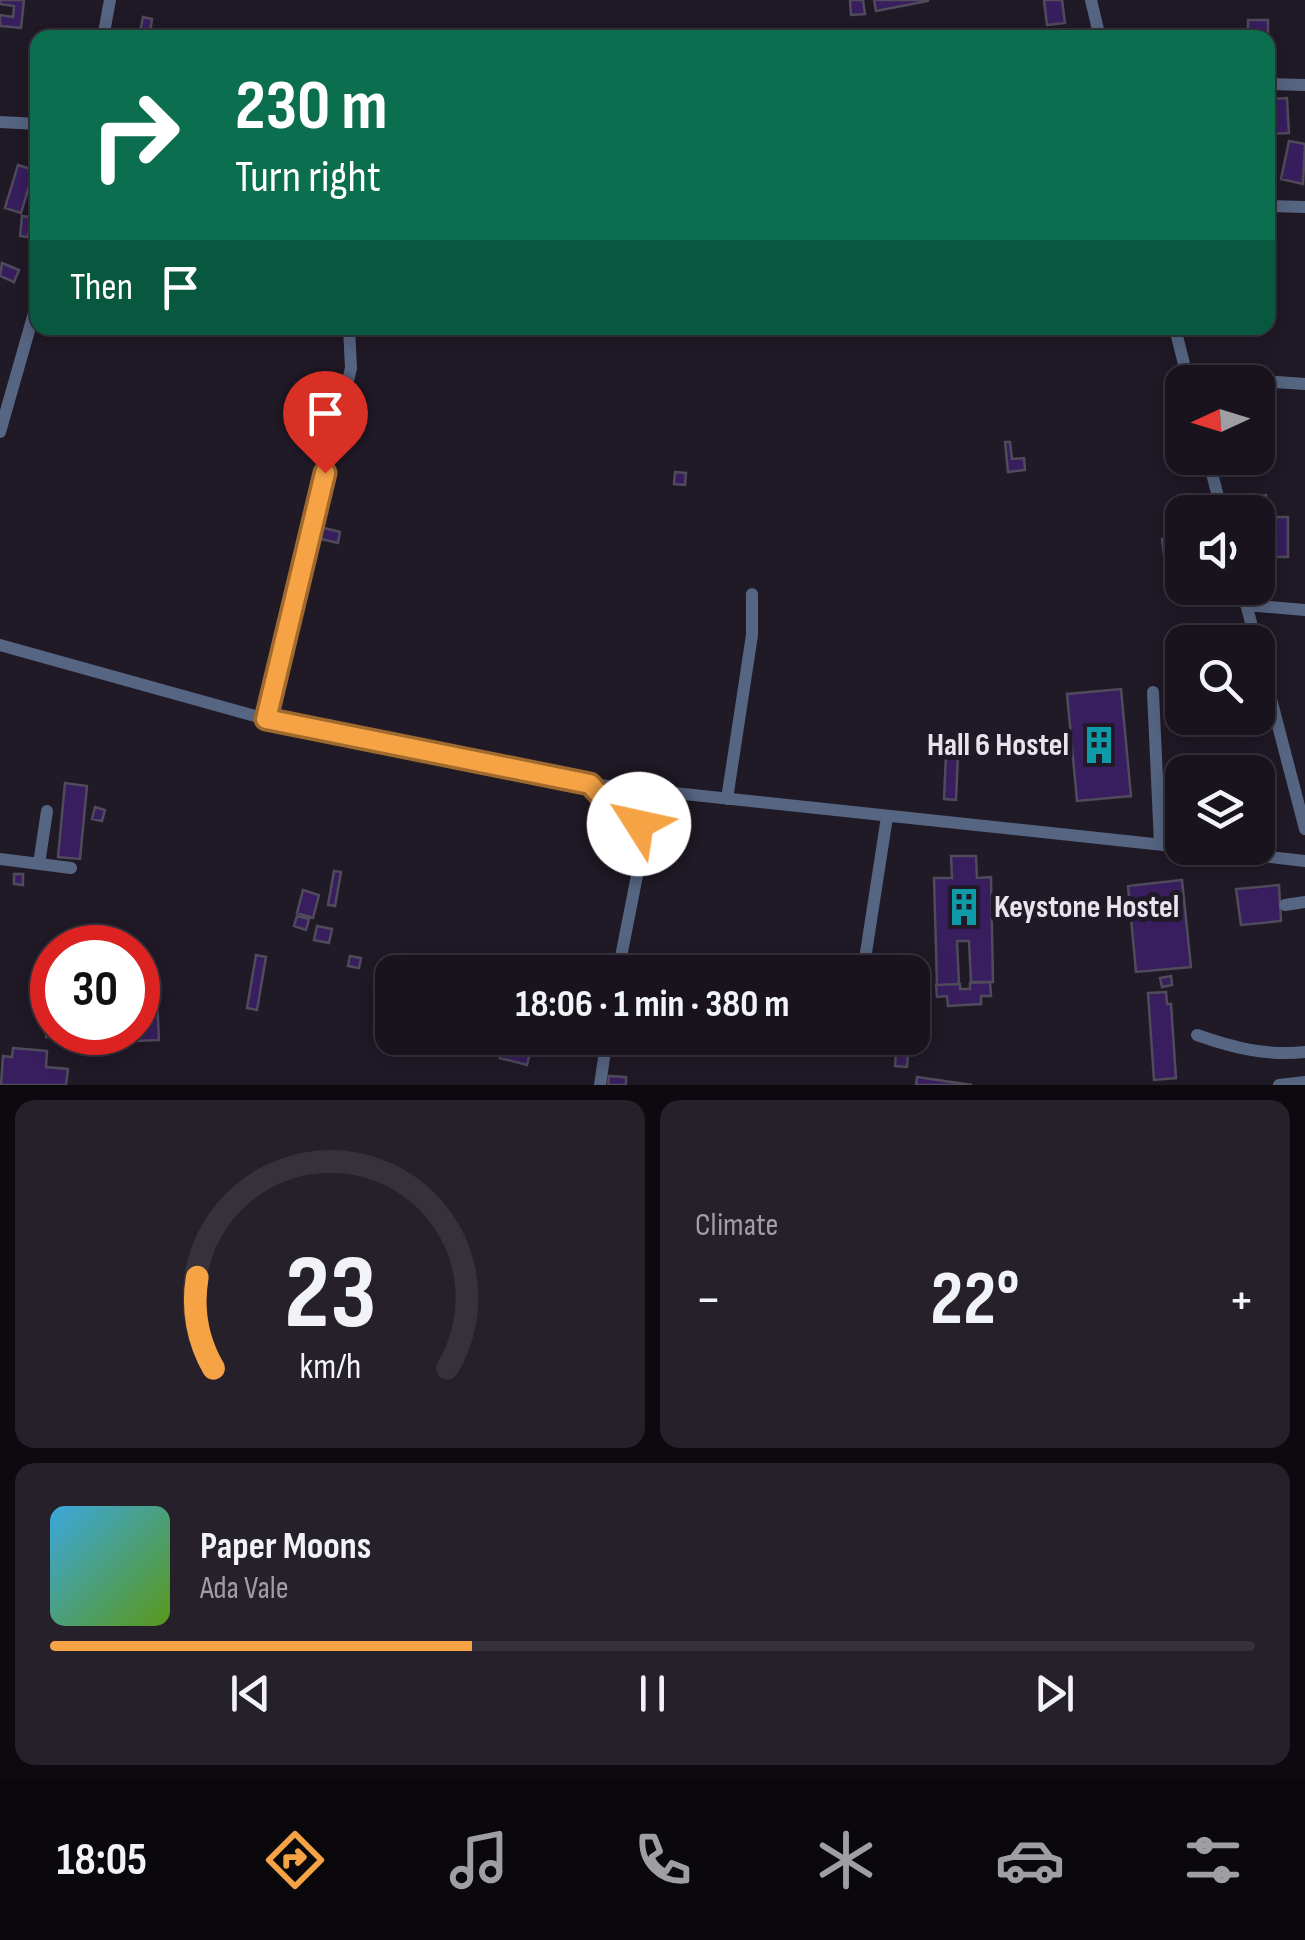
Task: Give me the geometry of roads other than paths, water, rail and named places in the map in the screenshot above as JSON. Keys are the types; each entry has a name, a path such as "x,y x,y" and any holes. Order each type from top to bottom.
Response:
{"street":[{"path":"104,30 110,0"},
{"path":"1091,0 1098,30"},
{"path":"1275,84 1305,86"},
{"path":"1,123 30,124"},
{"path":"1275,206 1305,207"},
{"path":"0,432 30,328"},
{"path":"266,719 350,368 349,335"},
{"path":"1176,335 1184,365"},
{"path":"1275,383 1305,384"},
{"path":"727,799 752,635 752,594"},
{"path":"1251,625 1246,605 1305,610"},
{"path":"0,646 266,719 590,784 1165,844"},
{"path":"1153,692 1160,844"},
{"path":"1275,715 1305,829"},
{"path":"590,784 610,806 639,824 644,840 621,955"},
{"path":"39,864 47,812"},
{"path":"866,955 886,817"},
{"path":"0,858 70,868"},
{"path":"1275,858 1305,861"},
{"path":"1285,904 1305,902"},
{"path":"1198,1035 1247,1050 1305,1052"},
{"path":"600,1085 604,1055"},
{"path":"1279,1085 1305,1082"}],"place":[{"name":"Hall 6 Hostel","path":"1099,745"},
{"name":"Keystone Hostel","path":"964,907"}]}
